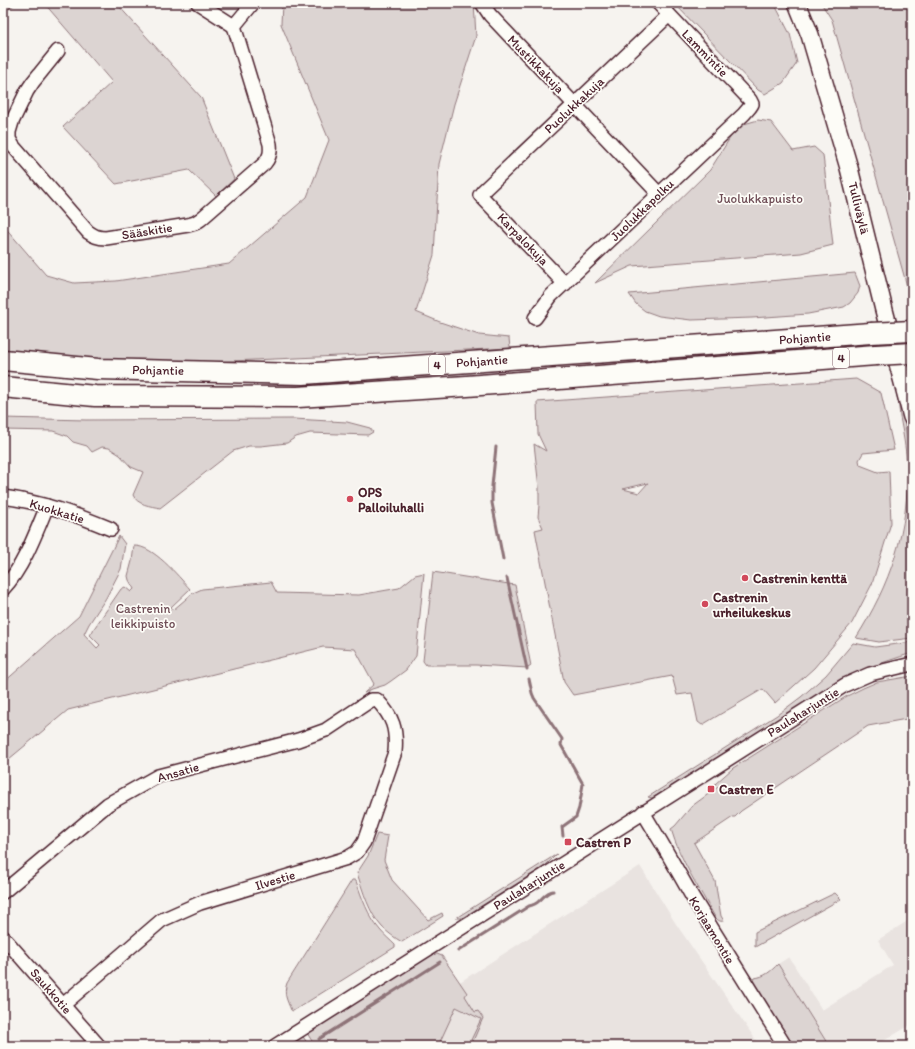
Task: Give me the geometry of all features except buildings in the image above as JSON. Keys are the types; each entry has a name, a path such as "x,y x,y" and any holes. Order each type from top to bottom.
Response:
{"highway":[{"name":"Pohjantie","path":"3,360 98,369 303,374 912,331"},
{"name":"Pohjantie","path":"3,387 95,396 298,397 467,386 876,355 912,354"}],"main road":[{"name":"Tulliväylä","path":"797,3 810,34 849,168 912,417"}],"street":[{"path":"198,3 234,26 253,3"},
{"name":"Mustikkakuja","path":"482,3 490,15 659,194"},
{"name":"Lammintie","path":"658,3 750,100 752,104"},
{"name":"Puolukkakuja","path":"480,195 669,15"},
{"name":"Sääskitie","path":"58,51 27,91 12,122 9,132 9,139 13,146 88,232 93,236 106,238 195,223 202,219 265,163 269,157 271,150 270,144 234,26"},
{"name":"Juolukkapolku","path":"535,318 551,296 744,114 752,104"},
{"name":"Karpalokuja","path":"480,195 565,284"},
{"name":"Kuokkatie","path":"3,498 47,506 75,514 111,529"},
{"path":"3,589 11,580 32,542 47,506"},
{"name":"Paulaharjuntie","path":"274,1046 846,685 870,674 912,664"},
{"name":"Ansatie","path":"3,892 108,804 158,776 298,740 326,730 371,700 377,700"},
{"name":"Ilvestie","path":"63,1004 162,920 200,903 347,858 357,852 364,842 395,752 396,739 394,727 385,708 377,700"},
{"name":"Korjaamontie","path":"643,812 693,898 785,1046"},
{"name":"Saukkotie","path":"3,937 99,1046"}],"shaded area":[{"path":"640,866 676,924 760,1046 430,1046 460,982"},
{"path":"912,918 912,1024 875,1046 829,1046 778,964 789,957 822,1010 893,965 878,940"}],"green space":[{"path":"3,3 16,3 3,14"},
{"path":"44,3 116,3 201,97 234,179 216,196 189,170 116,184 63,127 112,82"},
{"path":"282,3 474,3 476,36 454,104 439,164 434,255 416,312 479,335 509,338 510,348 189,363 49,357 3,353 3,225 46,275 74,283 116,281 229,264 307,197 329,140 281,24"},
{"path":"674,3 774,3 790,34 797,63 783,83 765,94 758,90"},
{"path":"821,3 912,3 912,304 832,20"},
{"name":"Juolukkapuisto","path":"758,120 771,122 793,151 814,147 823,155 833,245 801,253 632,266 595,283 710,170 733,133 744,124"},
{"path":"855,273 860,286 858,293 850,303 844,307 808,314 691,320 659,316 645,311 636,304 629,294"},
{"name":"Castrenin urheilukeskus","path":"856,379 881,393 894,450 863,453 859,460 860,465 878,472 889,471 891,523 872,584 852,623 814,668 775,703 763,689 702,725 698,722 692,693 677,695 672,676 573,695 564,682 535,530 543,528 538,517 539,488 534,444 546,451 538,434 537,402","holes":["648,483 639,493 623,489"]},
{"path":"899,395 912,467 912,638 879,642 856,638 868,618 888,577 901,533 905,511 907,465 897,396"},
{"path":"3,418 86,420 294,419 347,422 370,428 373,432 368,435 310,433 296,437 287,443 249,446 233,451 160,508 141,503 135,498 133,495 143,472 131,467 120,455 109,448 102,447 92,452 87,446 73,442 67,436 53,431 3,430"},
{"name":"Castrenin leikkipuisto","path":"119,536 125,544 121,569 106,598 84,634 97,648 100,645 90,635 93,630 121,589 125,587 131,592 134,589 128,576 134,546 149,550 165,562 190,589 171,607 173,610 193,593 202,589 271,582 277,593 359,595 399,588 415,575 424,573 416,656 406,670 391,681 385,685 364,693 374,684 355,649 323,647 68,710 3,764 3,683 79,616"},
{"path":"433,572 515,585 531,666 528,668 476,665 426,665 423,661"},
{"path":"912,642 912,653 869,668 838,682 659,794 652,798 648,797 777,715 801,697 826,675 853,643 875,647"},
{"path":"912,676 912,718 868,726 741,811 735,817 694,843 715,881 721,916 724,921 718,920 696,885 679,852 671,829 692,806 718,787 715,784 733,768 847,696 877,682"},
{"path":"377,834 388,836 384,860 392,880 428,920 442,913 443,916 402,942 382,927 373,915 357,873 368,856"},
{"path":"557,854 545,866 462,918 456,918"},
{"path":"352,880 356,881 372,919 395,945 395,947 293,1011 291,1010 286,997 285,990 287,983"},
{"path":"835,893 841,899 755,947 755,932"},
{"path":"431,954 442,956 467,993 465,996 475,1012 478,1011 483,1018 473,1041 471,1040 481,1019 456,1007 438,1046 315,1046 307,1033"},
{"path":"778,964 829,1046 791,1046 751,982 754,978 768,973"},
{"path":"302,1035 309,1046 285,1046"}],"waterway":[{"path":"496,447 492,486 492,503 503,559"},
{"path":"507,578 527,669"},
{"path":"529,679 534,698 562,739 561,745 583,784 576,817 562,827 563,836"},
{"path":"458,951 529,906 537,903 553,891"},
{"path":"319,1039 440,962"}],"place":[{"name":"OPS Palloiluhalli","path":"350,499"},
{"name":"Castrenin kenttä","path":"745,578"},
{"name":"Castrenin urheilukeskus","path":"705,604"},
{"name":"Castren E","path":"711,789"},
{"name":"Castren P","path":"568,842"}]}
